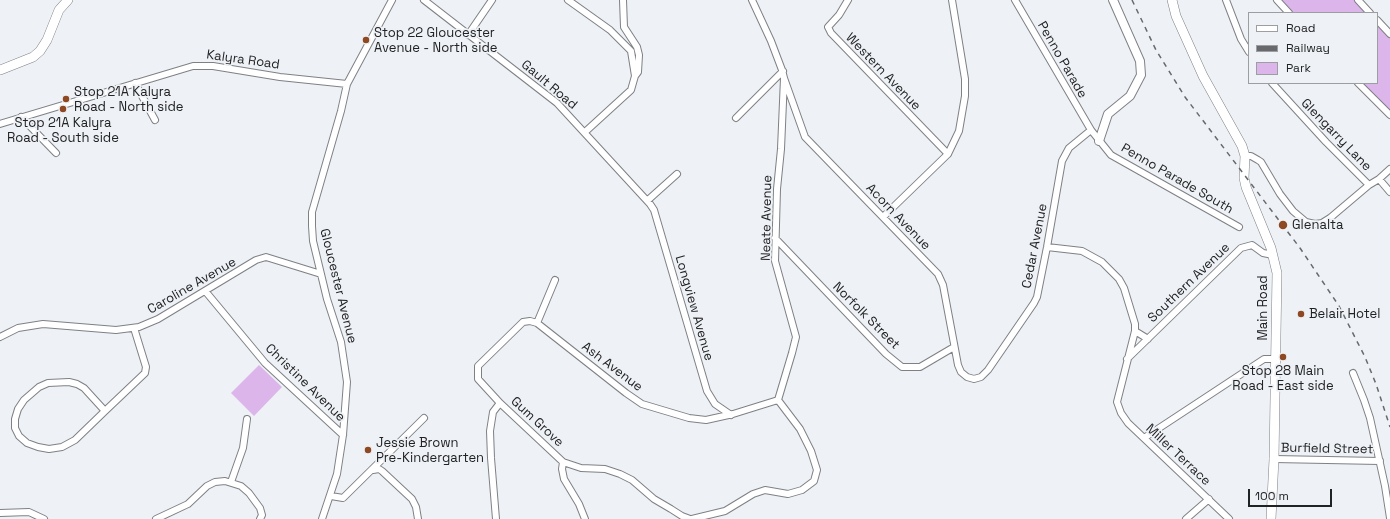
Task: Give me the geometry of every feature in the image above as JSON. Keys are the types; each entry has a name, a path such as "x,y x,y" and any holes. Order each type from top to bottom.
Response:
{"main road":[{"path":"0,70 33,57 40,51 47,40 59,10 68,0"},
{"name":"Main Road","path":"1172,0 1176,16 1203,76 1242,146 1245,156 1244,182 1271,248 1277,273 1274,459 1270,519"}],"street":[{"name":"Gloucester Avenue","path":"322,519 331,496 337,474 343,435 347,382 342,342 321,274 312,234 312,212 341,111 347,84 392,0"},
{"name":"Gault Road","path":"424,0 557,102 648,200"},
{"path":"468,34 492,0"},
{"path":"568,0 610,30 631,51 635,76"},
{"path":"585,132 631,90 635,76 638,72 639,55 637,47 624,27 623,0"},
{"name":"Acorn Avenue","path":"752,0 772,41 805,137 938,274 943,285 958,365 961,372 967,377 974,378"},
{"name":"Western Avenue","path":"848,0 839,15 828,27 830,33 948,154"},
{"path":"883,218 948,154 958,131 965,96 965,79 952,0"},
{"path":"1099,141 1108,114 1130,96 1141,75 1140,61 1113,0"},
{"path":"1226,0 1240,39 1248,51"},
{"path":"1277,0 1288,12"},
{"path":"1358,0 1369,12"},
{"name":"Penno Parade","path":"1015,1 1091,130"},
{"path":"1378,21 1390,34"},
{"name":"Kalyra Road","path":"0,124 188,67 199,65 347,84"},
{"path":"736,118 783,73"},
{"name":"Neate Avenue","path":"778,400 796,337 775,262 783,73"},
{"path":"135,83 155,120"},
{"name":"Glengarry Lane","path":"1273,84 1326,142 1369,185"},
{"path":"1359,84 1390,116"},
{"path":"21,118 56,153"},
{"name":"Penno Parade South","path":"1091,130 1111,155 1239,227"},
{"name":"Cedar Avenue","path":"974,378 981,377 988,370 1037,297 1062,161 1069,148 1091,130"},
{"path":"1245,156 1251,156 1262,162 1280,194 1300,218 1306,222 1315,224 1326,220 1390,169"},
{"path":"648,200 677,174"},
{"path":"1379,179 1390,192"},
{"name":"Longview Avenue","path":"648,200 654,210 707,390 715,404 730,415"},
{"name":"Norfolk Street","path":"775,238 886,354 902,367 920,367 954,347"},
{"name":"Southern Avenue","path":"1127,358 1241,248 1252,245 1263,253 1273,255"},
{"path":"1047,247 1082,251 1102,262 1119,279 1124,288 1135,324 1135,331 1148,339"},
{"name":"Caroline Avenue","path":"0,337 18,328 43,324 116,330 139,328 206,292 256,260 266,257 321,274"},
{"path":"537,323 554,280"},
{"name":"Christine Avenue","path":"206,292 265,363 343,435"},
{"name":"Gum Grove","path":"537,323 530,320 523,322 478,366 478,379 500,403 563,462 562,469 564,479 579,504 585,519"},
{"name":"Ash Avenue","path":"537,323 642,404 689,418 706,420 730,415 778,400"},
{"path":"105,411 84,388 77,384 69,382 48,383 39,387 24,400 18,409 15,419 15,428 19,436 27,443 49,449 62,447 75,440 145,373 146,367 134,328"},
{"name":"Southern Avenue","path":"1117,402 1135,331"},
{"path":"1144,438 1264,359 1276,359"},
{"path":"1353,374 1364,400 1380,461 1390,518"},
{"path":"563,462 581,468 605,469 620,474 632,480 654,499 682,516 691,519 725,511 753,494 765,490 788,494 802,490 814,481 817,470 811,450 800,428 778,400"},
{"name":"Miller Terrace","path":"1117,402 1121,413 1128,423 1229,519"},
{"path":"496,519 490,431 494,412 500,403"},
{"path":"331,496 343,498 424,418"},
{"path":"231,482 243,448 247,419"},
{"name":"Burfield Street","path":"1274,459 1380,461"},
{"path":"371,471 376,469 382,471 412,499 416,507 418,519"},
{"path":"156,519 188,504 207,486 216,482 225,481 241,486 249,493 260,508 262,515 260,519"},
{"path":"1186,519 1209,499"},
{"path":"0,513 29,512 44,519"}],"green space":[{"path":"1277,0 1358,0 1369,12 1288,12"},
{"path":"1378,21 1390,34 1390,115 1359,84 1378,84"},
{"path":"259,365 282,387 254,416 231,393"}],"railway":[{"path":"1132,0 1156,50 1185,97 1300,248 1339,306 1365,357 1376,384 1390,427"}],"place":[{"name":"Stop 22 Gloucester Avenue - North side","path":"366,40"},
{"name":"Stop 21A Kalyra Road - North side","path":"66,99"},
{"name":"Stop 21A Kalyra Road - South side","path":"63,109"},
{"name":"Glenalta","path":"1283,225"},
{"name":"Belair Hotel","path":"1301,314"},
{"name":"Stop 28 Main Road - East side","path":"1283,357"},
{"name":"Jessie Brown Pre-Kindergarten","path":"368,450"}]}
